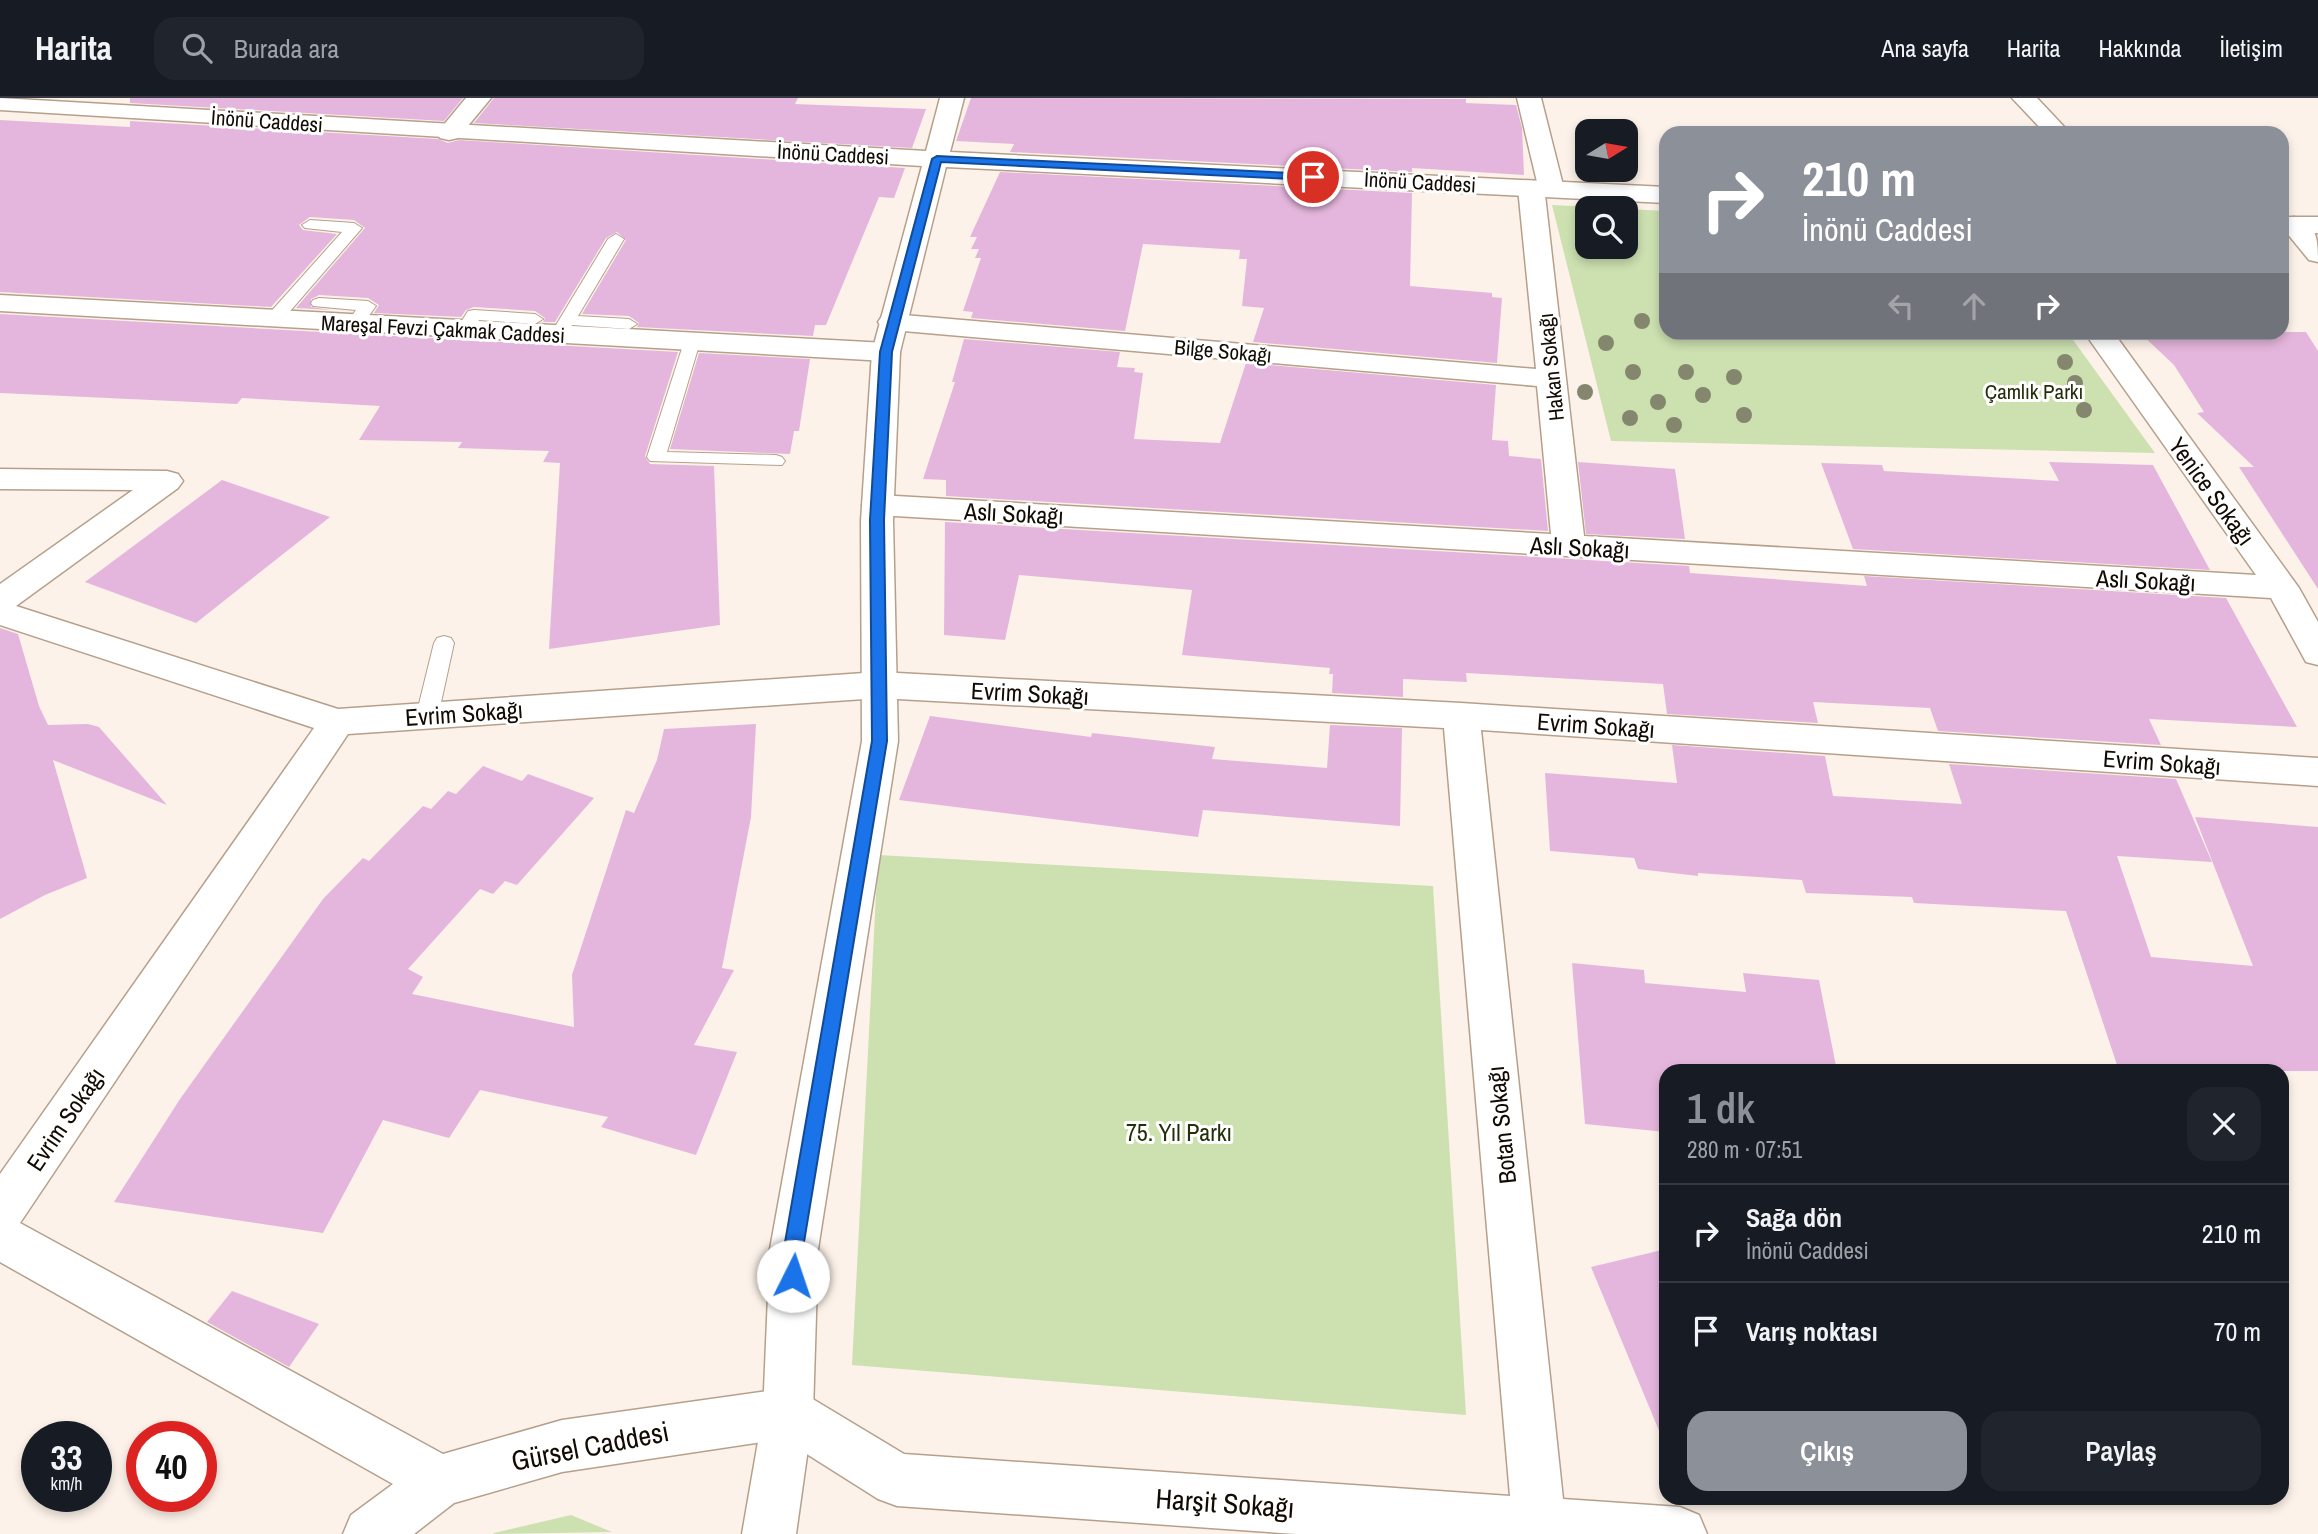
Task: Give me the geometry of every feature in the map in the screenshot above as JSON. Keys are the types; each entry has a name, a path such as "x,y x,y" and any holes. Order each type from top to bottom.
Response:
{"street":[{"path":"449,134 479,98"},
{"path":"769,1534 788,1413 794,1248 880,741 878,505 886,352 952,98"},
{"path":"1515,98 1529,98"},
{"name":"Hakan Sokağı","path":"1529,98 1541,189 1553,379 1569,547"},
{"path":"2024,98 2051,126"},
{"name":"İnönü Caddesi","path":"0,103 449,134 1659,195"},
{"path":"2298,225 2318,254"},
{"name":"Mareşal Fevzi Çakmak Caddesi","path":"0,303 464,330 553,324 692,342 886,352"},
{"name":"Bilge Sokağı","path":"892,322 1553,379"},
{"name":"Yenice Sokağı","path":"2104,340 2282,588 2318,653"},
{"path":"0,479 167,481 0,601"},
{"name":"Aslı Sokağı","path":"878,505 2282,588"},
{"path":"0,612 337,722"},
{"name":"Evrim Sokağı","path":"0,1213 337,722 879,685 1461,716 2318,772"},
{"name":"Botan Sokağı","path":"1461,716 1540,1529"},
{"path":"0,1237 440,1480"},
{"name":"Gürsel Caddesi","path":"370,1534 440,1480 562,1446 788,1413"},
{"name":"Harşit Sokağı","path":"788,1413 897,1480 1540,1529 1680,1534"}],"lane":[{"path":"273,320 354,228 310,226"},
{"path":"553,324 616,239"},
{"path":"319,303 368,306 354,324"},
{"path":"553,324 629,324"},
{"path":"692,342 656,457 776,461"},
{"path":"428,716 444,643"}],"green space":[{"name":"Çamlık Parkı","path":"1552,205 1575,206 1575,259 1638,259 1638,210 1659,211 1659,340 2073,340 2155,453 1611,441"},
{"name":"75. Yıl Parkı","path":"878,855 1433,886 1466,1415 852,1365"},
{"path":"571,1515 612,1532 493,1534 494,1533"}],"building":[{"path":"130,98 463,98 444,121 130,103"},
{"path":"494,98 798,98 795,104 926,109 912,148 474,123"},
{"path":"971,98 1466,99 1466,103 1516,105 1522,128 1524,175 1010,152 1014,144 956,141"},
{"path":"0,120 130,127 130,121 438,139 448,143 459,140 905,168 894,198 879,197 826,325 815,325 813,336 637,327 639,323 629,316 582,314 626,240 617,232 606,238 555,322 543,322 545,318 535,311 474,307 466,310 461,317 374,313 379,305 368,298 319,295 311,299 311,307 331,310 296,308 365,228 354,220 310,217 299,225 303,230 337,234 271,307 0,292"},
{"path":"1000,172 1412,193 1410,286 1492,293 1492,297 1502,298 1497,363 1253,342 1264,308 1242,306 1247,259 1239,259 1240,250 1143,244 1125,331 971,318 973,312 963,311 981,258 975,258 979,249 971,249 977,237 970,237"},
{"path":"0,314 678,352 645,456 650,464 714,466 720,625 549,649 560,463 543,462 549,451 458,448 462,442 359,440 380,406 242,398 237,404 0,393"},
{"path":"2289,332 2306,332 2318,351 2318,589 2239,467 2254,467 2197,413 2204,412 2174,365 2147,340 2289,340"},
{"path":"964,339 1120,352 1117,367 1135,368 1134,372 1143,373 1134,439 1220,443 1246,363 1496,385 1492,440 1508,441 1509,456 1541,459 1548,531 946,496 946,480 923,479 955,382 952,382"},
{"path":"699,353 810,359 799,431 794,431 790,454 670,449"},
{"path":"1578,462 1675,469 1685,539 1586,534"},
{"path":"2049,462 2153,465 2210,570 1853,549 1821,463 1882,465 1884,471 2059,481"},
{"path":"222,480 330,517 196,623 85,582"},
{"path":"945,522 1689,566 1690,573 1867,586 1864,576 2226,598 2297,727 2149,719 2161,745 1938,731 1930,708 1813,702 1818,723 1667,714 1663,684 1466,673 1467,682 1403,679 1403,697 1332,693 1333,674 1329,674 1330,668 1182,655 1192,590 1019,575 1005,640 944,635"},
{"path":"0,628 18,634 39,706 48,725 88,724 99,727 167,805 53,760 87,878 45,895 0,919"},
{"path":"930,716 1091,737 1092,733 1215,747 1212,759 1327,768 1330,725 1402,728 1400,826 1203,810 1198,837 899,800"},
{"path":"756,724 751,817 722,968 734,970 694,1045 737,1052 696,1155 601,1127 608,1117 480,1090 449,1138 383,1120 323,1233 114,1202 180,1099 323,899 363,858 369,861 423,806 431,809 448,791 456,794 483,766 522,781 528,774 594,798 517,885 505,881 493,894 480,889 408,969 423,977 412,994 574,1027 572,975 626,810 634,813 657,760 664,729"},
{"path":"1672,745 1825,756 1833,796 1962,804 1949,764 2176,779 2212,862 2117,856 2151,957 2253,966 2195,817 2318,827 2318,1071 2289,1071 2289,1064 2117,1064 2066,911 1914,903 1912,897 1806,893 1802,880 1698,873 1698,876 1638,869 1634,858 1550,851 1545,773 1677,783"},
{"path":"1572,963 1644,970 1645,983 1746,992 1743,973 1819,980 1836,1064 1659,1064 1659,1131 1585,1124"},
{"path":"1659,1251 1659,1431 1591,1267"},
{"path":"232,1291 319,1324 289,1367 207,1322"}],"route":[{"path":"793,1276 794,1248 880,741 877,520 886,352 937,159 1313,177"}]}
